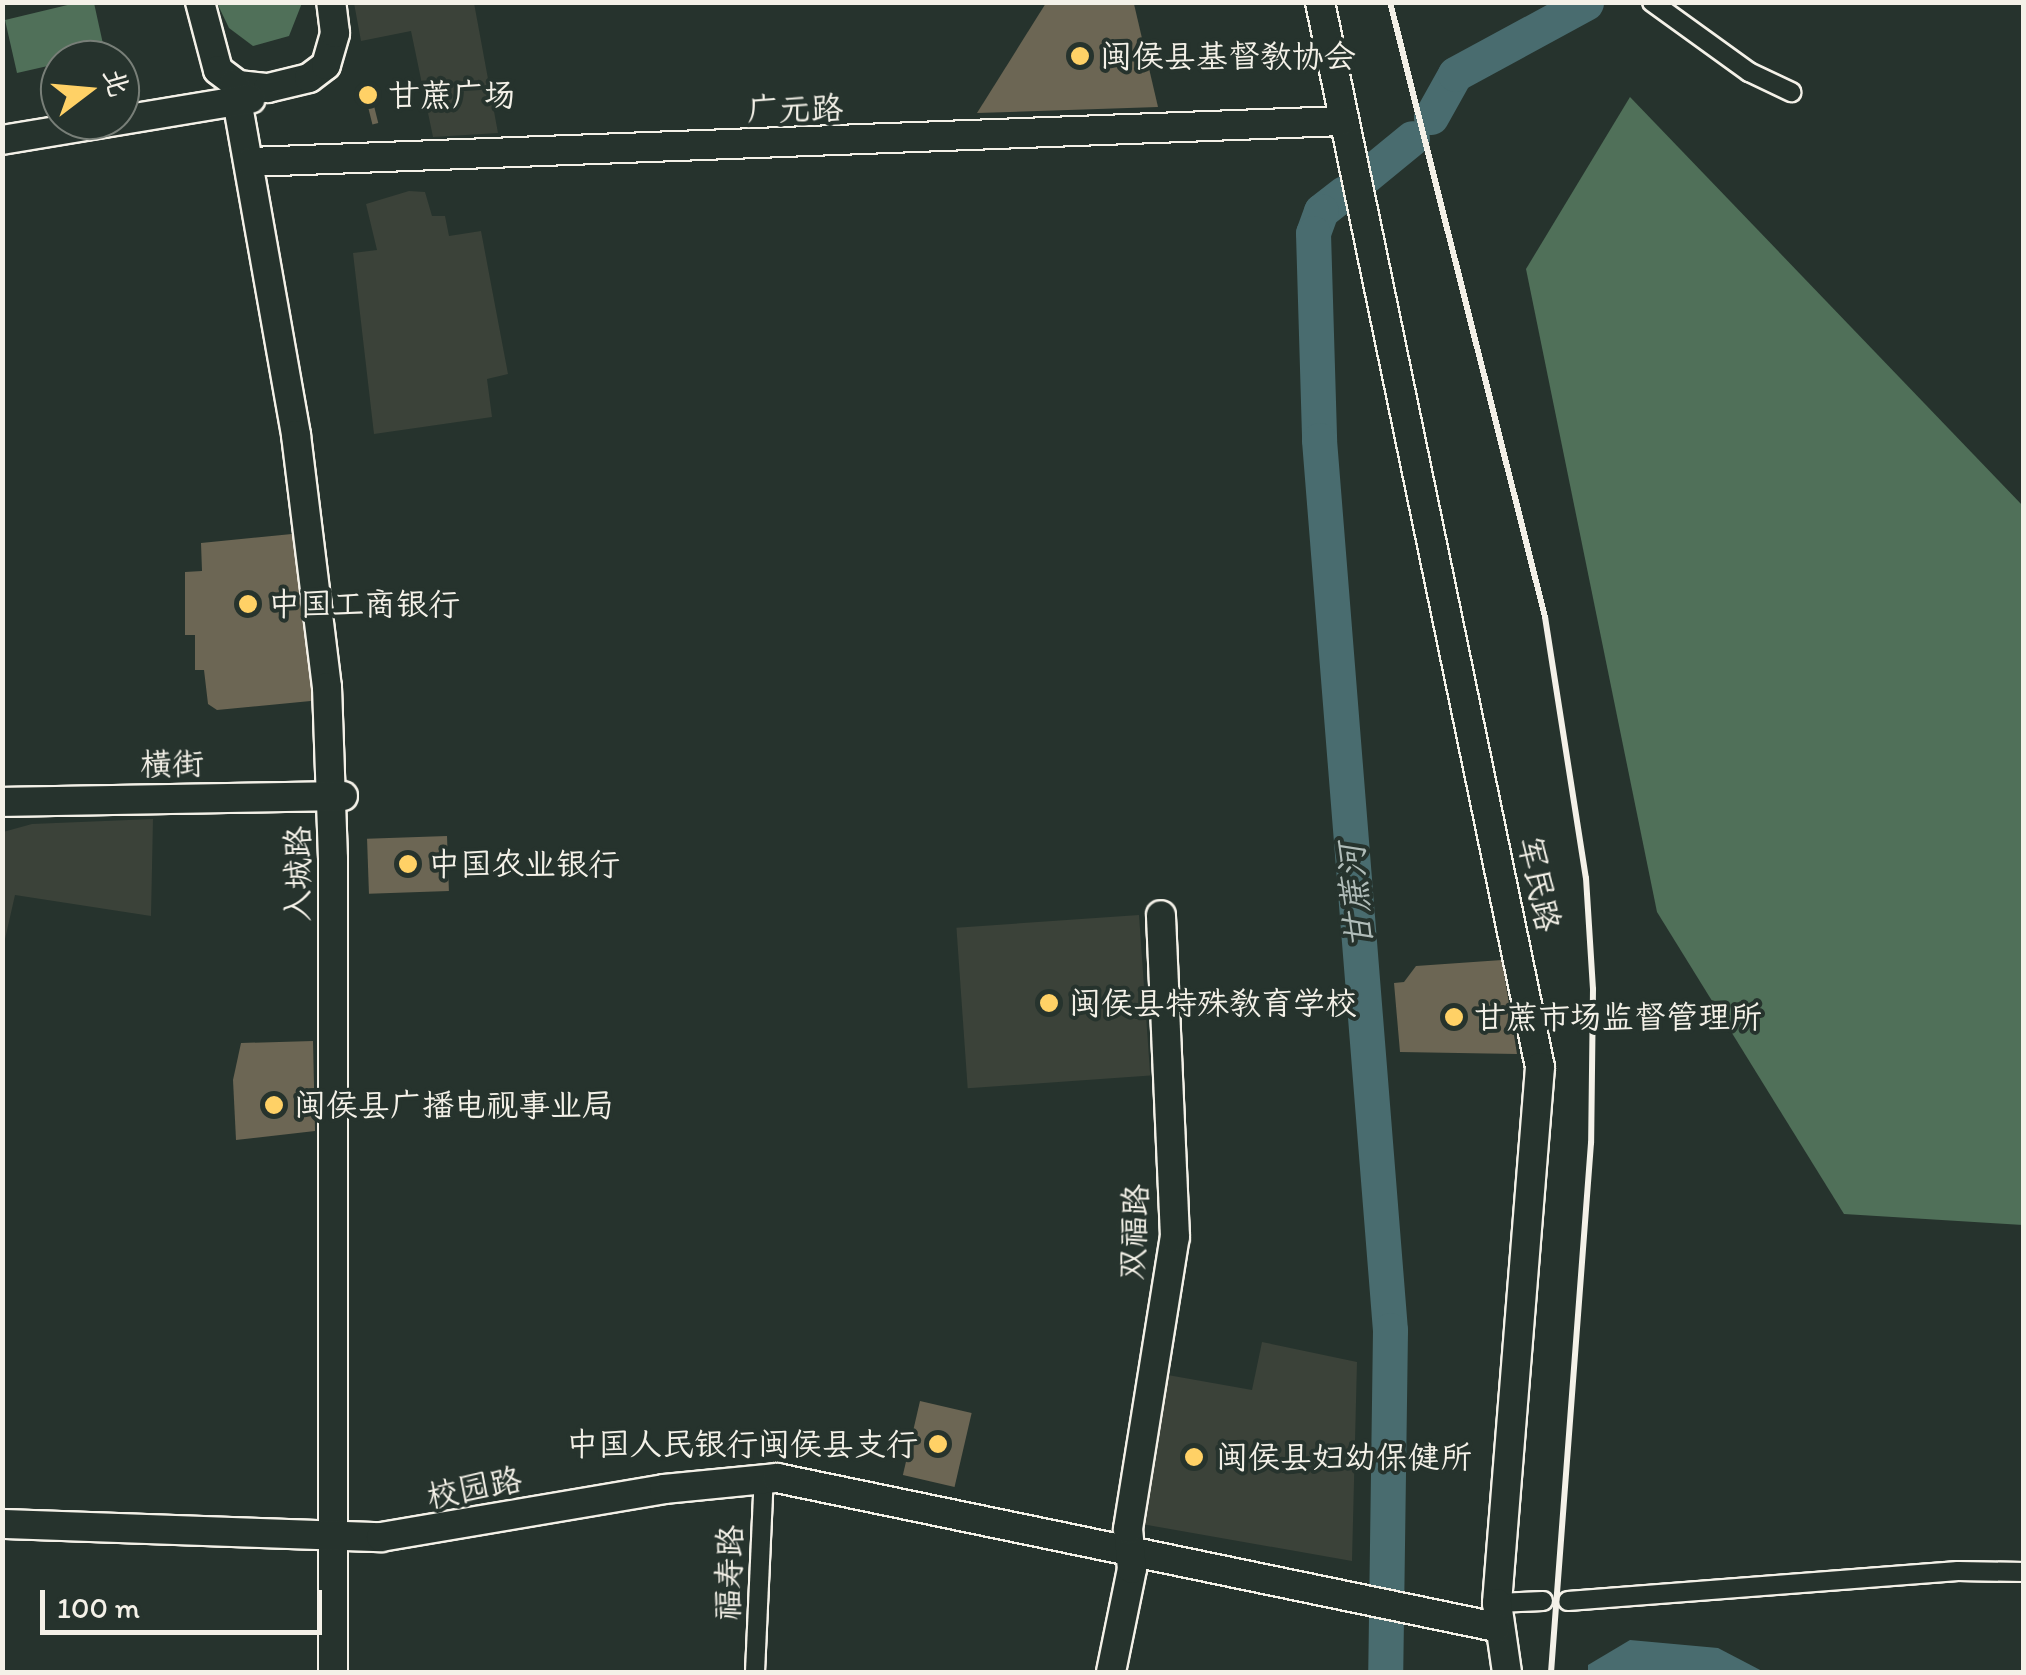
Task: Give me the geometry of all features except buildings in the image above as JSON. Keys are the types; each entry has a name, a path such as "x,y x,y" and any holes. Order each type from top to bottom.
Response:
{"street":[{"path":"200,2 212,60 243,92"},
{"path":"2,140 293,84 320,72 334,45 331,2"},
{"name":"军民路","path":"1320,2 1540,1067 1496,1615 1507,1672"},
{"path":"1652,2 1749,72 1791,92"},
{"name":"入城路","path":"243,92 257,161 309,525 338,796 342,1538 351,1672"},
{"name":"广元路","path":"257,161 918,142 1342,121"},
{"name":"横街","path":"2,802 338,796"},
{"name":"双福路","path":"1111,1672 1130,1550 1128,1529 1176,1237 1161,915"},
{"name":"校园路","path":"2,1524 342,1538 432,1532 628,1494 764,1477 1130,1550 1408,1612 1496,1615"},
{"name":"福寿路","path":"756,1672 764,1477"},
{"name":"入城路","path":"333,1672 342,1538"},
{"path":"1568,1601 1958,1570 2024,1572"},
{"path":"1496,1615 1543,1602"}],"shaded area":[{"path":"354,3 474,3 498,133 433,137 411,31 361,41"},
{"path":"409,191 425,192 432,216 445,216 449,236 481,231 508,374 487,379 492,417 374,434 353,253 377,250 366,204"},
{"path":"153,819 151,916 15,895 3,948 3,832 32,824"},
{"name":"闽侯县特殊教育学校","path":"1139,915 1150,1076 968,1088 956,928"},
{"path":"1262,1342 1357,1362 1352,1561 1136,1523 1162,1374 1252,1390"}],"green space":[{"path":"80,2 94,3 102,40 40,40 40,68 17,73 5,20"},
{"path":"217,2 302,3 289,36 253,46 229,28"},
{"path":"1630,97 2023,506 2023,1225 1844,1214 1657,912 1526,269"}],"water":[{"path":"1630,1640 1718,1648 1764,1672 1588,1672 1588,1665"}],"waterway":[{"name":"甘蔗河","path":"1431,117 1455,74 1586,3"},
{"name":"甘蔗河","path":"1367,175 1412,138"},
{"name":"甘蔗河","path":"1344,193 1321,211 1313,233 1319,440 1390,1330 1385,1672"}],"railway":[{"path":"1390,2 1545,617 1586,878 1593,989 1591,1143 1551,1672"}],"place":[{"name":"闽侯县基督教协会","path":"1080,56"},
{"name":"甘蔗广场","path":"368,95"},
{"name":"中国工商银行","path":"248,604"},
{"name":"中国农业银行","path":"408,864"},
{"name":"闽侯县特殊教育学校","path":"1049,1003"},
{"name":"甘蔗市场监督管理所","path":"1454,1017"},
{"name":"闽侯县广播电视事业局","path":"274,1105"},
{"name":"中国人民银行闽侯县支行","path":"938,1444"},
{"name":"闽侯县妇幼保健所","path":"1194,1457"}]}
